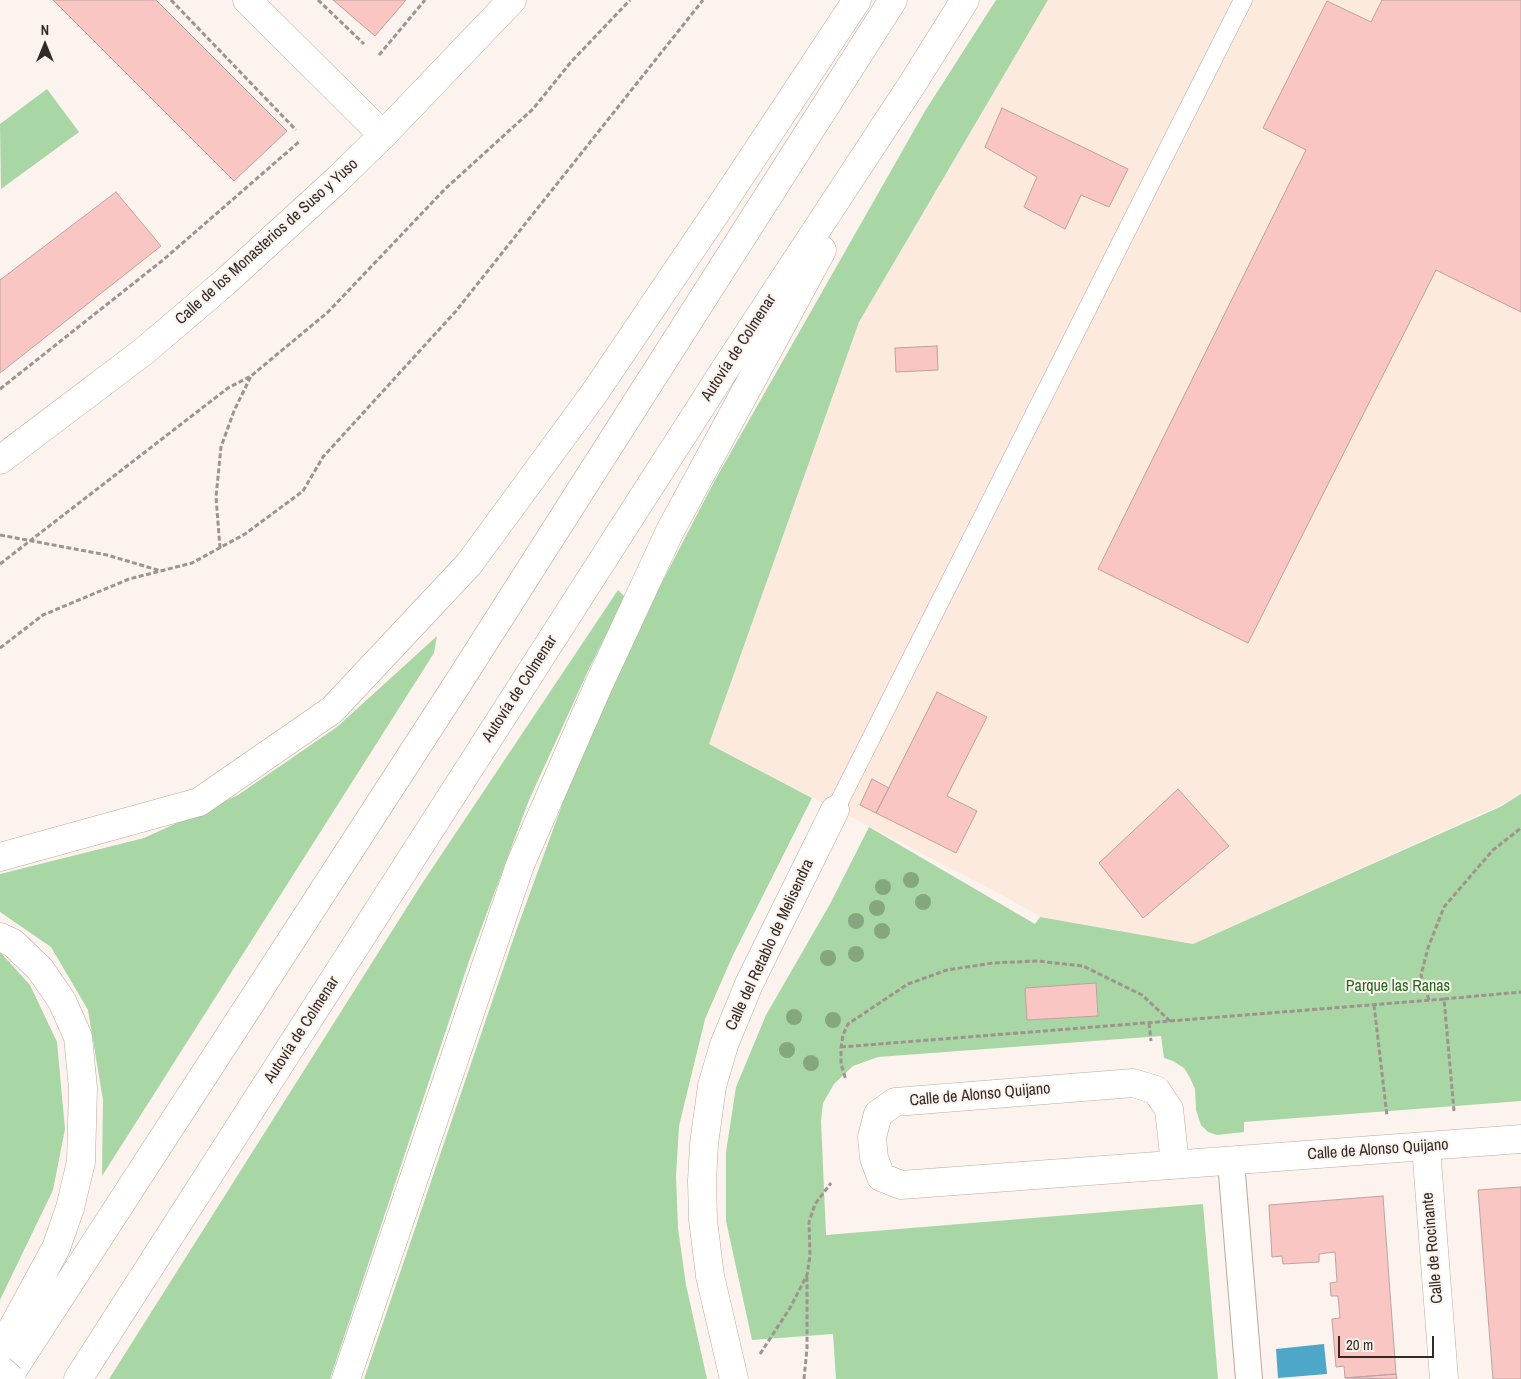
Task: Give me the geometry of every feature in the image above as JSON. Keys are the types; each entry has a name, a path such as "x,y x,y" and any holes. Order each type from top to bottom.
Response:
{"main road":[{"path":"247,0 383,135"},
{"name":"Calle de los Monasterios de Suso y Yuso","path":"0,460 144,352 224,283 338,179 383,135 512,0"},
{"path":"0,857 199,802 332,710 469,564 593,396 857,0"},
{"path":"7,1379 453,691 893,0"},
{"name":"Autovía de Colmenar","path":"78,1379 727,366 966,0"},
{"path":"346,1379 520,865 599,684 670,531 911,86"},
{"name":"Calle del Retablo de Melisendra","path":"734,1379 710,1276 703,1220 702,1181 704,1144 712,1086 724,1045 749,984 835,810"},
{"path":"0,937 13,943 40,969 62,1001 78,1037 83,1088 81,1162 70,1208 56,1248 0,1351"},
{"name":"Calle de Alonso Quijano","path":"1175,1164 1169,1109 1156,1090 1133,1083 895,1102 878,1114 872,1137 874,1158 881,1177 901,1185 1521,1139"},
{"name":"Calle de Rocinante","path":"1426,1147 1444,1379"},
{"path":"0,1369 11,1379"}],"street":[{"path":"1231,1162 1249,1379"}],"lane":[{"path":"835,810 1243,0"}],"path":[{"path":"171,0 296,130"},
{"path":"318,0 364,44"},
{"path":"378,54 425,0"},
{"path":"0,564 228,388 251,376 328,312 445,189 533,109 571,62 630,0"},
{"path":"0,648 43,615 129,579 192,563 245,534 303,490 323,456 456,311 703,0"},
{"path":"0,389 163,260 300,141"},
{"path":"220,548 216,497 221,447 234,411 251,376"},
{"path":"0,535 106,555 161,571"},
{"path":"1429,1000 1421,975 1428,948 1444,907 1493,850 1521,828"},
{"path":"846,1080 842,1064 841,1047 843,1035 848,1024 908,984 947,970 994,963 1037,961 1084,966 1142,995 1170,1021"},
{"path":"841,1047 1521,992"},
{"path":"1444,999 1454,1111"},
{"path":"1374,1005 1387,1116"},
{"path":"1149,1023 1151,1041"},
{"path":"804,1379 807,1348 807,1275 810,1256 810,1222 815,1204 831,1183"},
{"path":"756,1360 790,1308 807,1275"}],"shaded area":[{"path":"1048,0 1521,0 1521,796 1193,944 1040,917 1004,896 709,744 859,322"}],"green space":[{"path":"996,0 1048,0 859,322 709,744 812,798 733,955 705,1019 679,1126 676,1176 678,1228 686,1285 707,1379 364,1379 515,934 570,783 629,646 715,480 925,111"},
{"path":"47,89 79,132 1,189 0,124"},
{"path":"618,590 625,597 588,671 529,800 469,961 330,1379 109,1379 421,885"},
{"path":"437,636 434,653 102,1176 103,1100 88,1010 51,947 0,912 0,874 144,838 238,795 337,727"},
{"name":"Parque las Ranas","path":"1521,794 1521,1101 1244,1122 1244,1132 1217,1135 1208,1132 1201,1125 1196,1110 1195,1089 1184,1068 1164,1058 1161,1036 878,1057 853,1066 834,1084 823,1103 821,1121 826,1235 1203,1204 1218,1379 836,1379 833,1334 752,1340 726,1221 726,1152 736,1087 766,1015 830,904 869,827 1035,924 1040,917 1193,944 1500,807"},
{"path":"0,952 30,985 57,1042 65,1129 53,1190 0,1300"}],"water":[{"path":"1324,1344 1327,1374 1278,1378 1276,1349"}],"building":[{"path":"53,0 156,0 287,131 234,181"},
{"path":"333,0 406,0 375,36"},
{"path":"1382,0 1521,0 1521,312 1436,270 1248,643 1098,569 1306,150 1263,128 1327,1 1371,22"},
{"path":"1002,108 1128,169 1109,207 1081,195 1065,229 1024,207 1037,177 985,147"},
{"path":"116,192 161,246 0,373 0,280"},
{"path":"937,346 938,370 896,372 895,348"},
{"path":"937,692 987,717 947,796 977,811 956,853 876,813"},
{"path":"872,779 889,788 876,813 860,805"},
{"path":"1178,789 1229,846 1143,918 1099,863"},
{"path":"1096,983 1098,1016 1027,1020 1025,988"},
{"path":"1521,1187 1521,1379 1493,1379 1478,1190"},
{"path":"1383,1196 1396,1374 1345,1378 1344,1366 1336,1367 1332,1319 1340,1318 1338,1296 1331,1296 1330,1283 1337,1282 1335,1252 1319,1254 1319,1262 1283,1264 1282,1256 1272,1257 1269,1205"},
{"path":"1396,1374 1397,1379 1345,1378"}]}
